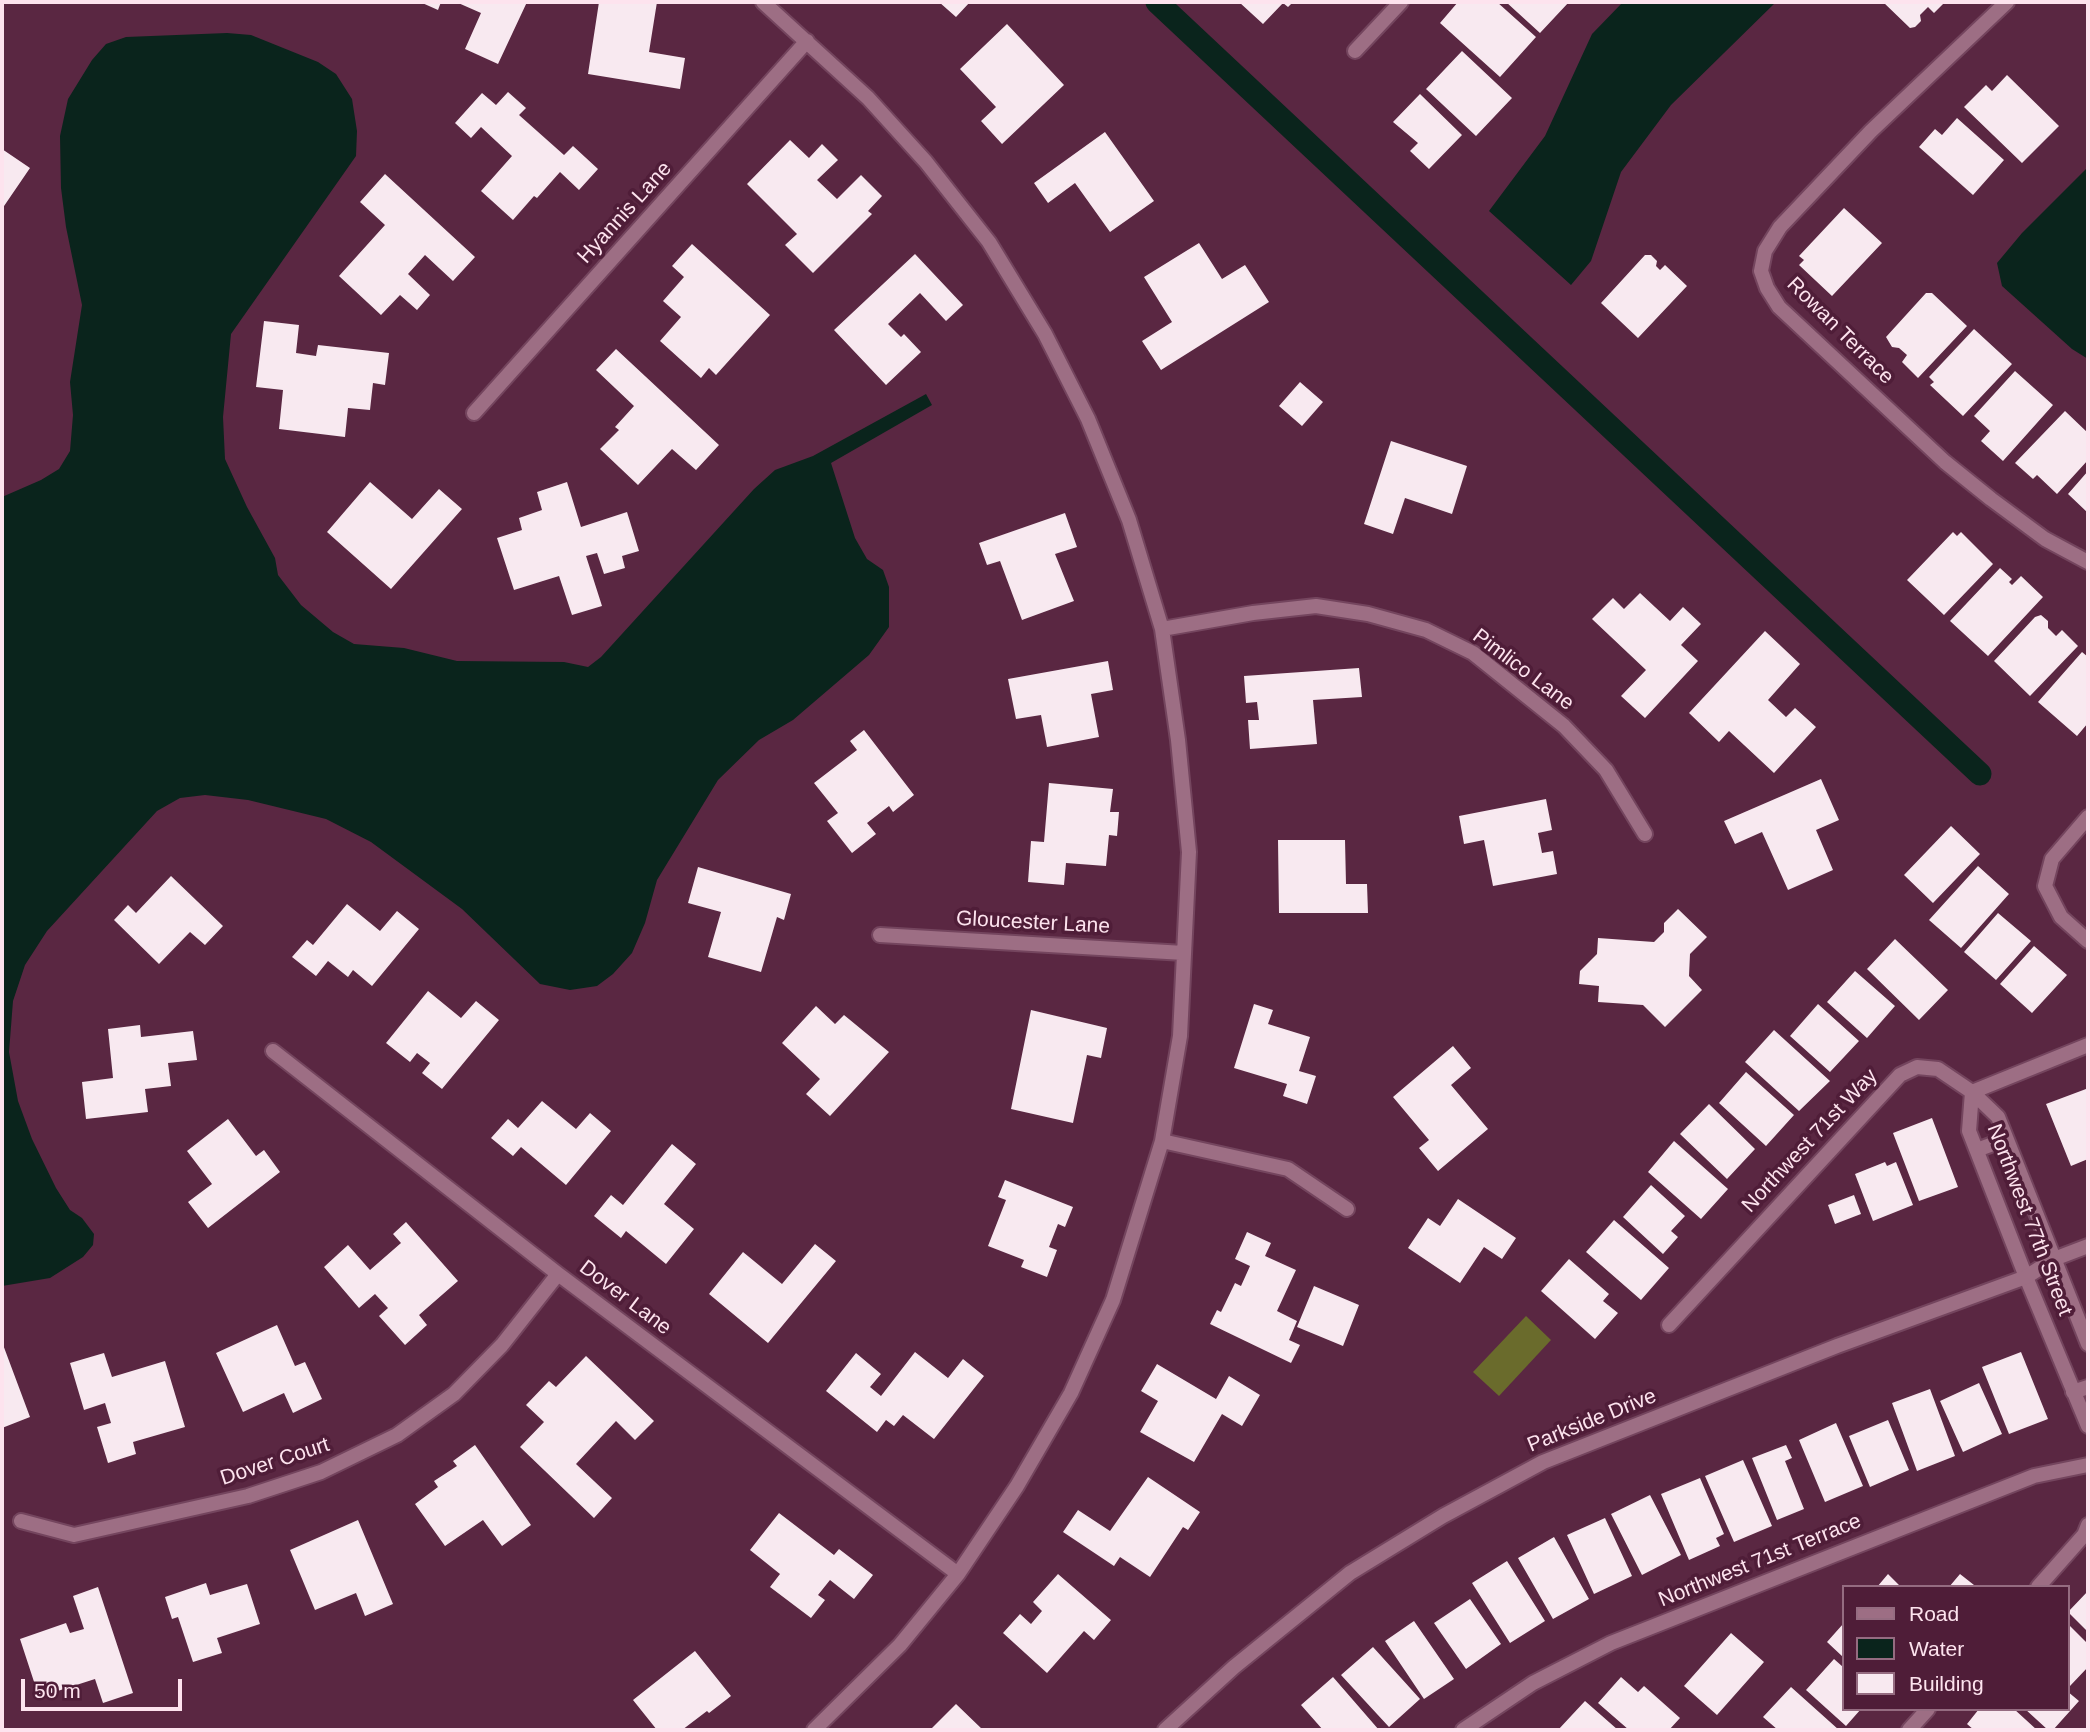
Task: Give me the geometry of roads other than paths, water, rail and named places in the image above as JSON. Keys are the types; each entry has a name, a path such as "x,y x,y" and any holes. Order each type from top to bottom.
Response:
{"street":[{"path":"763,2 868,98 926,162 989,242 1045,334 1088,419 1129,520 1162,629 1178,740 1189,852 1180,1036 1162,1141 1113,1300 1071,1393 1017,1486 958,1574 900,1645 814,1730"},
{"path":"1356,51 1401,2"},
{"name":"Rowan Terrace","path":"2007,2 1880,123 1780,227 1765,251 1761,271 1767,288 1779,307 1945,462 2045,539 2088,562"},
{"name":"Hyannis Lane","path":"474,413 807,41"},
{"name":"Pimlico Lane","path":"1162,629 1253,613 1316,606 1368,614 1426,630 1473,653 1564,726 1606,770 1645,834"},
{"path":"2088,817 2052,859 2045,886 2061,917 2088,941"},
{"name":"Gloucester Lane","path":"880,935 1184,953"},
{"path":"1972,1092 2088,1045"},
{"name":"Dover Lane","path":"273,1051 558,1274 958,1574"},
{"name":"Northwest 71st Way","path":"1669,1325 1900,1074 1917,1067 1938,1069 1972,1092"},
{"name":"Northwest 77th Street","path":"1972,1092 1998,1116 2088,1344"},
{"name":"Northwest 77th Street","path":"1972,1092 1969,1131 2088,1426"},
{"path":"1977,1150 2006,1139"},
{"path":"1162,1141 1288,1169 1348,1209"},
{"name":"Parkside Drive","path":"1166,1730 1234,1667 1350,1573 1443,1516 1543,1462 1837,1346 2026,1277 2054,1259 2088,1246"},
{"name":"Dover Court","path":"21,1521 74,1535 248,1496 321,1472 397,1434 454,1394 502,1345 558,1274"},
{"path":"2073,1392 2088,1387"},
{"name":"Northwest 71st Terrace","path":"1463,1730 1533,1683 1611,1643 2034,1476 2088,1465"},
{"path":"2040,1585 2084,1535 2088,1525"},
{"path":"1909,1730 1926,1711"}],"water":[{"path":"1623,2 1776,2 1671,105 1621,172 1591,261 1571,285 1489,211 1545,136 1592,34"},
{"path":"227,33 251,35 318,62 336,74 352,99 357,131 356,156 231,334 223,417 225,459 275,558 278,575 301,605 333,632 354,644 404,648 457,661 564,662 588,667 601,657 754,489 775,470 813,456 926,394 932,405 831,463 855,538 867,559 883,570 889,587 889,627 869,655 793,720 759,740 718,780 657,880 645,923 632,953 613,974 597,986 570,990 540,984 462,909 371,842 326,819 248,800 205,795 180,798 157,811 47,931 25,965 13,1001 9,1052 18,1101 32,1139 56,1188 70,1210 82,1218 94,1234 93,1245 83,1257 50,1278 2,1286 2,497 59,469 70,451 73,415 70,382 82,305 66,227 61,188 60,136 68,99 92,60 106,44 126,37"},
{"path":"2088,167 2088,359 2072,349 2002,286 1997,263 2022,233"}],"waterway":[{"path":"1157,2 1980,774"}]}
